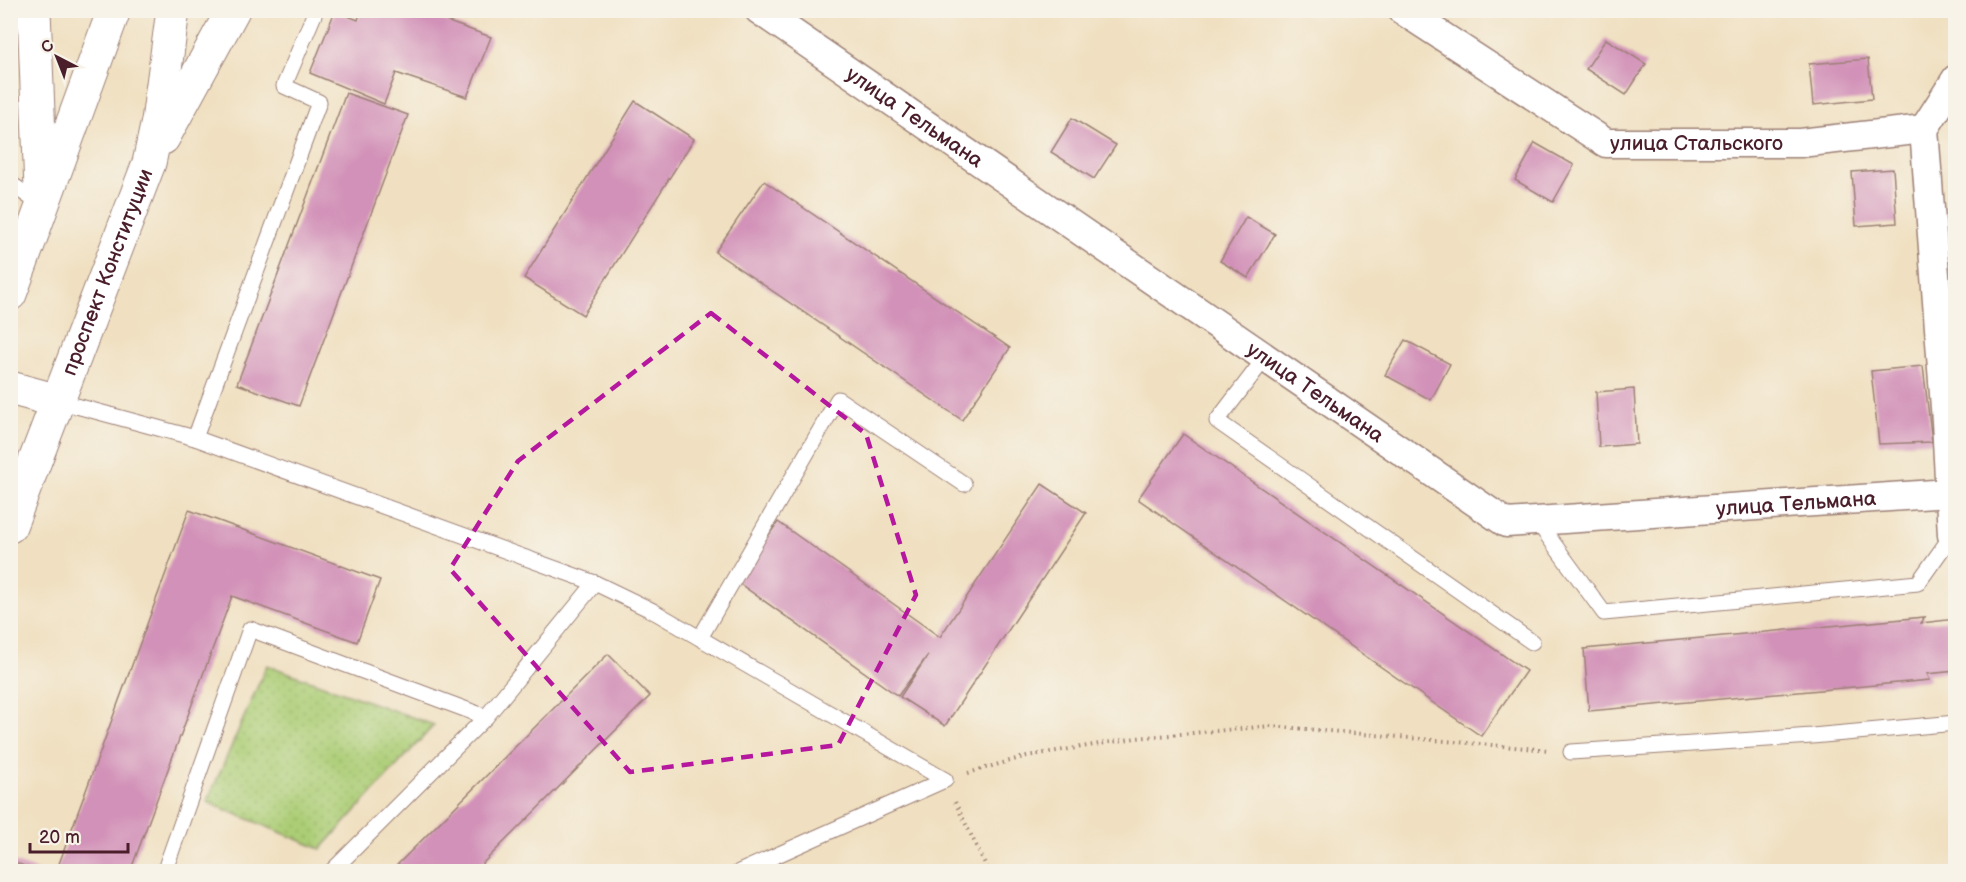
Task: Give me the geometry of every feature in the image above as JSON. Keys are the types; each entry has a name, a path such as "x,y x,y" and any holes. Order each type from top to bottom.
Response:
{"main road":[{"path":"34,10 41,206"},
{"path":"10,294 114,10"},
{"name":"проспект Конституции","path":"10,526 149,163 158,121 173,10"},
{"path":"149,163 233,10"},
{"path":"10,388 58,401"}],"street":[{"name":"улица Тельмана","path":"759,10 1506,523 1949,493"},
{"name":"улица Стальского","path":"1402,10 1606,143 1800,143 1924,129"},
{"path":"1954,534 1949,493 1951,421 1924,129 1956,79"}],"lane":[{"path":"195,438 320,102 284,86 316,10"},
{"path":"10,183 41,206"},
{"path":"1265,358 1218,421 1532,642"},
{"path":"700,639 838,399 964,484"},
{"path":"58,401 195,438 595,583 653,611 945,780"},
{"path":"1537,521 1604,613 1918,583 1954,534"},
{"path":"331,872 486,717 595,583"},
{"path":"169,872 167,864 250,630 486,717"},
{"path":"1571,752 1812,736 1956,723"},
{"path":"739,872 945,780"}],"path":[{"path":"989,872 945,780 1038,754 1136,738 1271,726 1571,752"}],"highlighted area":[{"path":"711,313 866,434 916,595 838,745 630,772 450,569 518,461"}],"green space":[{"path":"267,665 434,725 321,849 207,802"}],"building":[{"path":"361,10 430,10 429,15 491,37 467,97 396,73 384,104 310,73 335,11 358,20"},
{"path":"1606,39 1646,64 1626,95 1586,69"},
{"path":"1868,59 1872,99 1813,105 1809,64"},
{"path":"346,93 408,115 299,406 237,384"},
{"path":"635,101 694,139 583,315 524,278"},
{"path":"1072,118 1116,145 1094,179 1051,152"},
{"path":"1535,143 1574,165 1553,202 1515,180"},
{"path":"1893,169 1897,223 1856,226 1852,172"},
{"path":"764,181 1010,348 962,420 715,252"},
{"path":"1246,217 1275,234 1248,278 1220,261"},
{"path":"1405,340 1450,364 1431,400 1385,375"},
{"path":"1923,366 1932,442 1879,444 1871,371"},
{"path":"1634,389 1637,444 1599,447 1596,392"},
{"path":"1183,434 1526,671 1481,736 1138,499"},
{"path":"1042,484 1086,513 945,726 900,697 928,655 898,696 736,581 778,522 940,637"},
{"path":"189,510 380,580 357,642 232,596 130,872 56,872"},
{"path":"1925,617 1921,623 1956,619 1956,671 1927,674 1930,680 1589,711 1584,649"},
{"path":"608,654 650,696 474,872 390,872"},
{"path":"13,862 39,871 39,872 10,872"}]}
